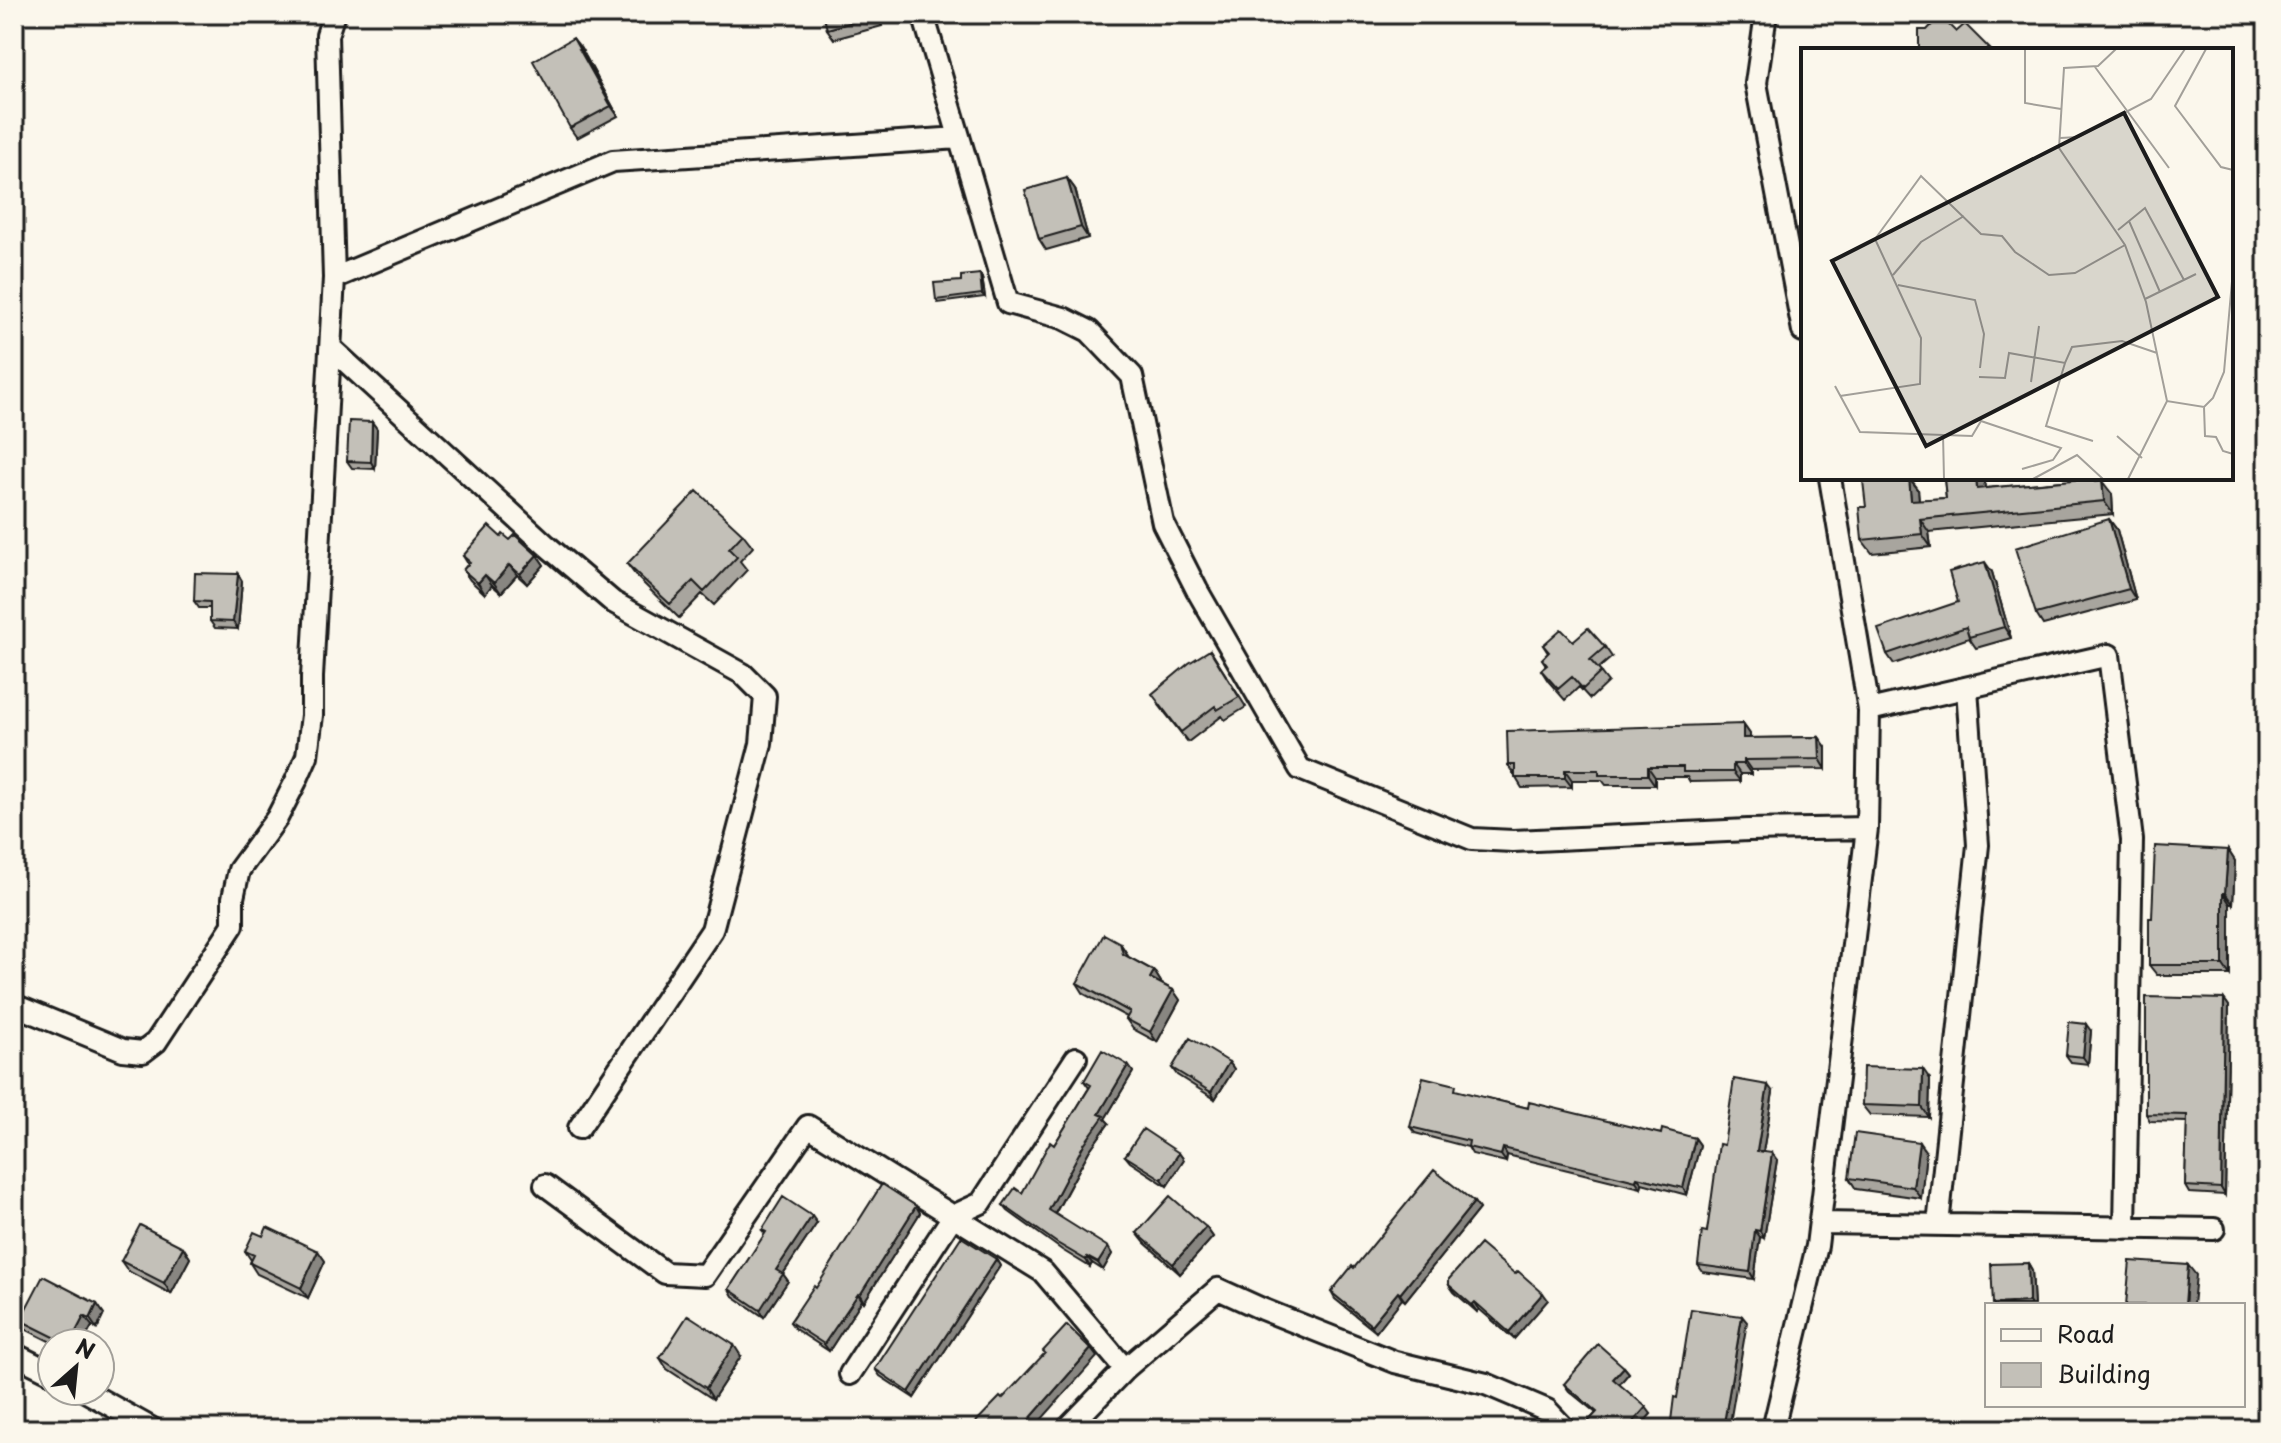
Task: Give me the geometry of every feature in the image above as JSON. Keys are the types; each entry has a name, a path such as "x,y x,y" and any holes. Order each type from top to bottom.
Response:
{"street":[{"path":"14,1005 123,1050 143,1052 156,1042 233,925 233,898 239,870 277,818 307,756 312,715 334,278 327,35 334,14"},
{"path":"923,14 1008,303 1063,318 1089,331 1132,376 1163,523 1197,590 1300,769 1472,839 1513,841 1867,828"},
{"path":"1766,14 1756,83 1801,320"},
{"path":"334,278 613,161 959,138"},
{"path":"331,348 546,545 613,602 743,674 765,696 761,744 712,930 579,1128"},
{"path":"1773,1429 1821,1223 1867,828 1869,710 1830,480"},
{"path":"1869,710 2109,655 2132,840 2125,1228"},
{"path":"1938,1225 1978,845 1967,688"},
{"path":"850,1374 953,1216 981,1203 1076,1058"},
{"path":"545,1185 665,1273 705,1275 808,1126 1043,1272 1125,1369"},
{"path":"1821,1223 2214,1229"},
{"path":"1067,1429 1125,1369 1218,1289 1395,1362 1486,1384 1547,1410 1565,1429"},
{"path":"14,1354 36,1365"},
{"path":"111,1407 144,1427"}],"building":[{"path":"823,14 875,14 875,16 827,29"},
{"path":"1940,16 1956,32 1965,24 1989,48 1919,48 1919,30 1927,30"},
{"path":"573,38 611,106 570,128 533,61"},
{"path":"1067,178 1081,227 1039,239 1025,190"},
{"path":"980,274 982,294 936,300 934,283 961,281 961,276"},
{"path":"349,421 372,422 371,462 347,461"},
{"path":"1909,480 1911,500 1946,498 1944,480 1976,480 1977,489 2094,480 2102,481 2104,501 1920,519 1922,534 1862,540 1859,507 1866,507 1863,481"},
{"path":"697,491 743,534 729,549 737,557 704,592 693,581 670,604 627,564"},
{"path":"2109,519 2129,589 2036,614 2015,548"},
{"path":"489,526 501,537 503,534 510,540 515,535 537,555 520,574 509,565 494,583 485,575 478,583 463,570 470,562 463,556"},
{"path":"1985,562 2004,627 1969,637 1966,627 1887,654 1878,629 1958,602 1949,572"},
{"path":"195,573 238,574 233,622 210,621 210,602 194,601"},
{"path":"1588,628 1605,647 1590,660 1601,672 1583,689 1572,677 1558,689 1541,670 1547,665 1542,659 1549,652 1543,645 1561,629 1573,641"},
{"path":"1210,650 1239,697 1217,710 1215,706 1181,732 1152,694"},
{"path":"1743,724 1743,738 1819,737 1820,759 1744,760 1744,764 1733,764 1733,772 1683,772 1683,767 1648,767 1648,775 1599,775 1599,770 1565,770 1565,778 1515,778 1515,765 1508,765 1507,731"},
{"path":"2155,846 2228,850 2223,893 2223,965 2149,965"},
{"path":"1104,934 1120,943 1123,954 1154,971 1150,978 1173,990 1150,1032 1126,1019 1130,1012 1077,983"},
{"path":"2146,997 2224,999 2221,1188 2185,1186 2187,1115 2146,1114"},
{"path":"2069,1022 2086,1024 2083,1057 2066,1055"},
{"path":"1190,1038 1229,1062 1211,1092 1172,1068"},
{"path":"1102,1050 1128,1065 1099,1114 1104,1116 1084,1144 1049,1210 1108,1247 1098,1263 1087,1257 1086,1260 1057,1243 1003,1205 1015,1188 1022,1193 1050,1142 1054,1145 1091,1085 1084,1081"},
{"path":"1863,1067 1923,1069 1922,1107 1862,1105"},
{"path":"1423,1077 1456,1085 1455,1090 1528,1108 1529,1102 1661,1134 1662,1129 1695,1138 1683,1188 1637,1177 1636,1181 1503,1148 1501,1155 1468,1147 1469,1141 1410,1127"},
{"path":"1734,1079 1768,1085 1757,1151 1772,1153 1760,1231 1755,1230 1750,1272 1698,1265 1702,1231 1707,1232 1719,1144 1724,1145"},
{"path":"1143,1129 1179,1153 1162,1179 1125,1156"},
{"path":"1855,1133 1919,1142 1913,1187 1849,1178"},
{"path":"1434,1170 1474,1202 1371,1325 1331,1292"},
{"path":"882,1184 916,1206 860,1295 824,1344 790,1322 814,1286 816,1288"},
{"path":"1170,1196 1206,1227 1173,1264 1137,1233"},
{"path":"783,1197 812,1216 776,1270 783,1274 760,1310 729,1289 766,1232 762,1230"},
{"path":"140,1225 183,1247 164,1283 121,1261"},
{"path":"267,1227 318,1251 301,1288 250,1263 254,1255 245,1251 254,1232 263,1236"},
{"path":"961,1237 996,1259 909,1392 875,1369"},
{"path":"1480,1244 1543,1293 1509,1332 1475,1302 1472,1305 1449,1285 1449,1279"},
{"path":"2130,1261 2188,1265 2185,1303 2126,1303"},
{"path":"2028,1263 2029,1302 1993,1303 1991,1264"},
{"path":"43,1276 97,1304 90,1319 84,1316 78,1327 36,1328 20,1320"},
{"path":"1691,1309 1742,1316 1723,1429 1670,1429"},
{"path":"688,1315 734,1345 706,1388 660,1358"},
{"path":"1067,1325 1091,1349 1027,1422 1030,1425 1026,1429 969,1429 1000,1397 1002,1399"},
{"path":"1598,1344 1624,1367 1613,1379 1646,1407 1627,1429 1592,1429 1586,1424 1597,1412 1564,1384"},
{"path":"1167,1419 1177,1429 1158,1429"}]}
